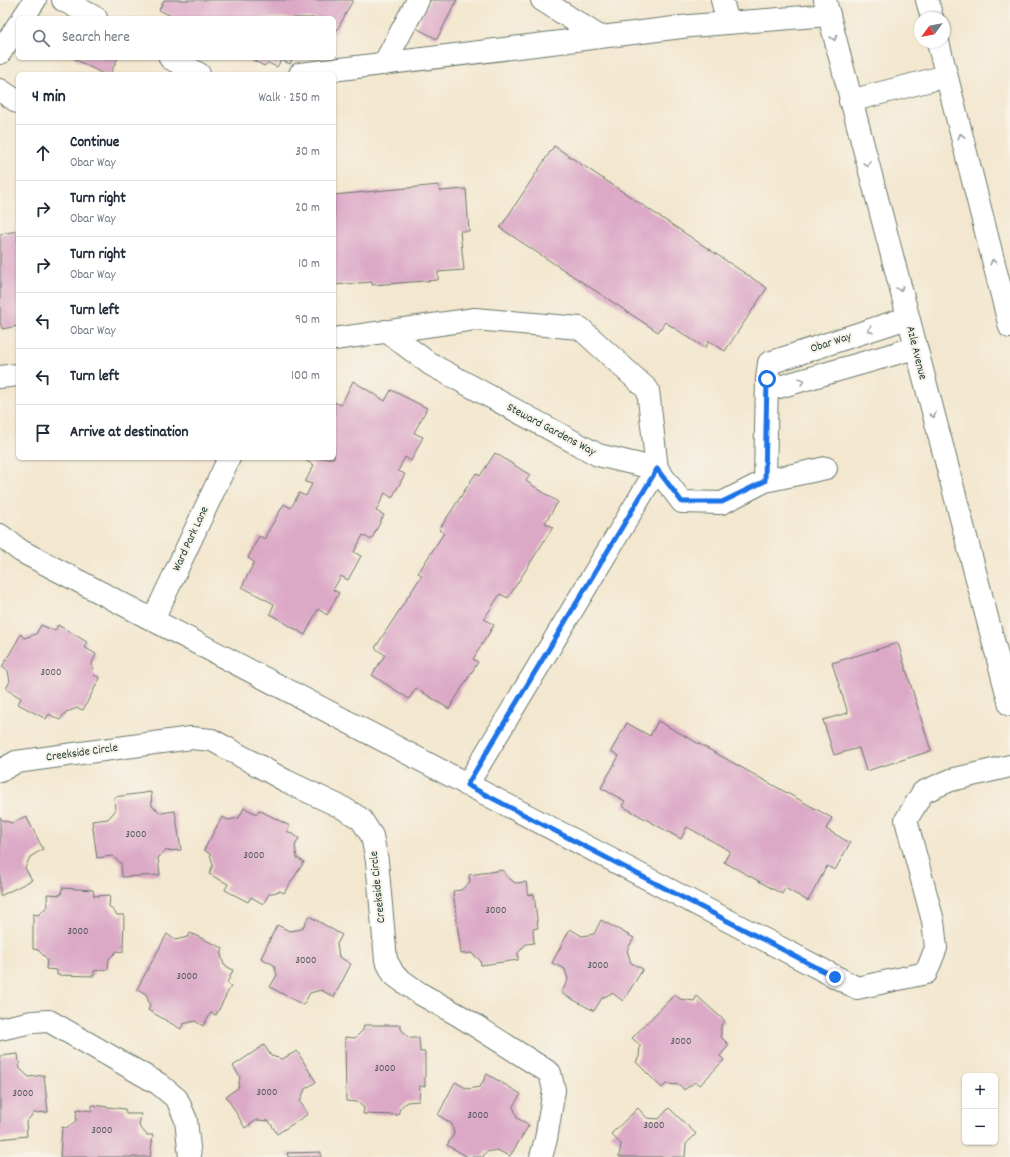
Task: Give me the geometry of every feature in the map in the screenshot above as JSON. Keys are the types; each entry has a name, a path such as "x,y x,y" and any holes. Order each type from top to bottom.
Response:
{"main road":[{"path":"24,16 35,0"},
{"path":"63,0 92,16"},
{"path":"384,64 418,0"},
{"path":"542,0 600,37"},
{"path":"722,0 728,23"},
{"path":"927,0 930,12"},
{"path":"317,72 600,37 728,23 827,8"},
{"name":"Azle Avenue","path":"827,8 850,101 1010,705"},
{"path":"0,52 16,28"},
{"path":"939,48 1004,281 1010,327"},
{"path":"174,60 195,72"},
{"path":"850,101 946,76"},
{"path":"0,90 16,101"},
{"name":"Obar Way","path":"765,481 767,379 769,363 907,318"},
{"path":"336,339 475,319 580,328 648,390 657,469 682,502 722,502 765,481 826,468"},
{"name":"Steward Gardens Way","path":"386,332 430,364 598,455 657,469"},
{"path":"767,379 779,387 915,348"},
{"path":"0,377 16,375"},
{"name":"Ward Park Lane","path":"153,620 228,460"},
{"path":"467,785 657,469"},
{"path":"0,535 21,551 857,988 926,973 936,948 933,921 906,820 923,792 951,780 1010,766"},
{"name":"Creekside Circle","path":"0,771 16,762 191,738 212,740 286,781 343,808 361,819 372,836 377,861 386,960 394,975 419,993 460,1016 550,1073 554,1090 546,1139 541,1157"},
{"path":"0,1029 32,1022 49,1021 159,1084 177,1100 186,1120 190,1157"}],"building":[{"path":"164,0 353,0 336,32 336,16 171,16 159,10"},
{"path":"430,0 457,0 437,39 416,28"},
{"path":"77,60 117,60 111,72 99,72"},
{"path":"253,60 281,60 277,67 268,63 264,66"},
{"path":"281,60 292,60 290,64"},
{"path":"554,146 767,288 725,351 709,341 705,348 665,322 658,332 500,228"},
{"path":"439,185 440,191 466,189 469,231 460,231 464,270 438,272 438,280 372,285 372,282 336,285 336,195"},
{"path":"16,231 16,326 2,329 0,322 0,234"},
{"path":"353,381 385,401 391,390 427,408 414,433 423,437 411,461 405,457 398,471 405,474 392,498 385,493 376,511 384,515 371,540 363,535 354,552 361,556 348,580 341,576 333,590 339,593 327,615 318,609 305,635 270,614 274,604 242,587 254,562 248,558 259,536 265,539 284,504 291,508 299,493 306,496 312,484 305,482 314,465 306,461 307,460 336,460 336,403 341,405"},
{"path":"495,453 530,475 526,481 558,502 545,523 553,527 508,598 500,594 484,619 494,625 473,659 478,662 449,709 416,688 409,699 372,675 385,655 375,648 422,575 418,573 444,533 439,530 476,473 480,476"},
{"path":"41,625 55,631 58,625 87,642 84,647 96,654 92,663 94,675 100,678 83,710 78,708 66,712 60,720 49,714 46,719 18,704 21,698 6,689 10,681 8,671 2,667 21,634 24,638 36,634"},
{"path":"898,643 931,751 866,771 859,748 834,755 823,720 848,713 832,663"},
{"path":"658,721 832,818 826,829 850,843 835,870 827,866 808,901 785,888 782,894 724,862 730,851 687,827 681,839 622,806 625,801 601,788 619,756 611,751 627,723 650,736"},
{"path":"151,792 152,806 161,813 175,811 181,850 165,851 158,858 160,875 122,877 121,863 112,856 97,858 92,821 108,819 115,811 114,797"},
{"path":"244,808 257,814 259,810 290,826 287,831 299,838 295,846 297,858 304,862 284,893 280,891 269,894 263,904 251,897 248,902 225,890 228,884 209,874 213,865 210,854 204,850 222,817 228,820 239,818"},
{"path":"26,816 43,849 30,857 25,868 32,880 0,896 0,817 2,820 12,823"},
{"path":"503,870 506,876 515,883 526,882 528,895 534,894 538,928 533,929 534,943 526,944 518,953 518,960 481,965 480,960 471,953 461,954 453,891 461,890 470,882 469,875"},
{"path":"62,888 93,890 94,896 110,895 109,906 117,915 124,915 123,952 117,951 109,959 108,969 94,971 94,976 57,975 57,970 46,969 47,959 38,950 33,949 33,914 38,915 48,906 47,894 61,895"},
{"path":"309,916 342,935 337,944 339,957 351,964 334,997 321,990 310,993 303,1005 270,987 277,975 274,965 261,958 277,925 290,931 302,929"},
{"path":"601,920 634,938 627,950 631,963 643,969 623,1001 612,993 602,998 594,1011 561,993 568,980 565,969 552,963 570,929 582,936 594,934"},
{"path":"190,933 223,948 221,955 224,965 233,970 227,983 231,986 216,1015 211,1013 203,1026 195,1021 183,1024 181,1029 148,1010 150,1006 146,994 137,989 167,934 175,940 188,937"},
{"path":"675,994 680,999 694,1001 697,996 725,1021 721,1025 721,1037 729,1045 720,1056 724,1060 700,1085 695,1082 684,1090 680,1085 666,1084 662,1088 636,1062 639,1057 640,1045 632,1038"},
{"path":"364,1025 401,1025 401,1029 409,1038 419,1038 420,1052 425,1052 425,1086 420,1086 419,1101 407,1102 400,1108 398,1115 363,1114 364,1108 357,1102 346,1101 345,1037 355,1038 363,1030"},
{"path":"264,1045 271,1056 282,1059 297,1051 316,1082 305,1089 300,1102 308,1114 277,1134 269,1121 257,1120 245,1128 226,1096 238,1088 240,1077 233,1066"},
{"path":"18,1054 20,1069 29,1077 44,1075 48,1112 34,1113 26,1122 27,1136 0,1139 0,1056"},
{"path":"487,1074 521,1094 513,1106 517,1118 529,1125 510,1156 497,1150 486,1152 483,1157 468,1157 447,1145 454,1134 452,1124 438,1115 455,1082 468,1089 480,1087"},
{"path":"92,1105 125,1109 126,1114 141,1114 139,1126 147,1135 153,1135 150,1157 60,1157 62,1127 66,1128 76,1121 77,1109 92,1111"},
{"path":"638,1108 647,1118 659,1119 669,1108 696,1134 686,1144 685,1157 619,1157 621,1144 611,1134"},
{"path":"321,1152 321,1157 288,1157 287,1153"}],"route":[{"path":"767,379 765,481 722,502 682,502 657,469 467,785 835,977"}]}
